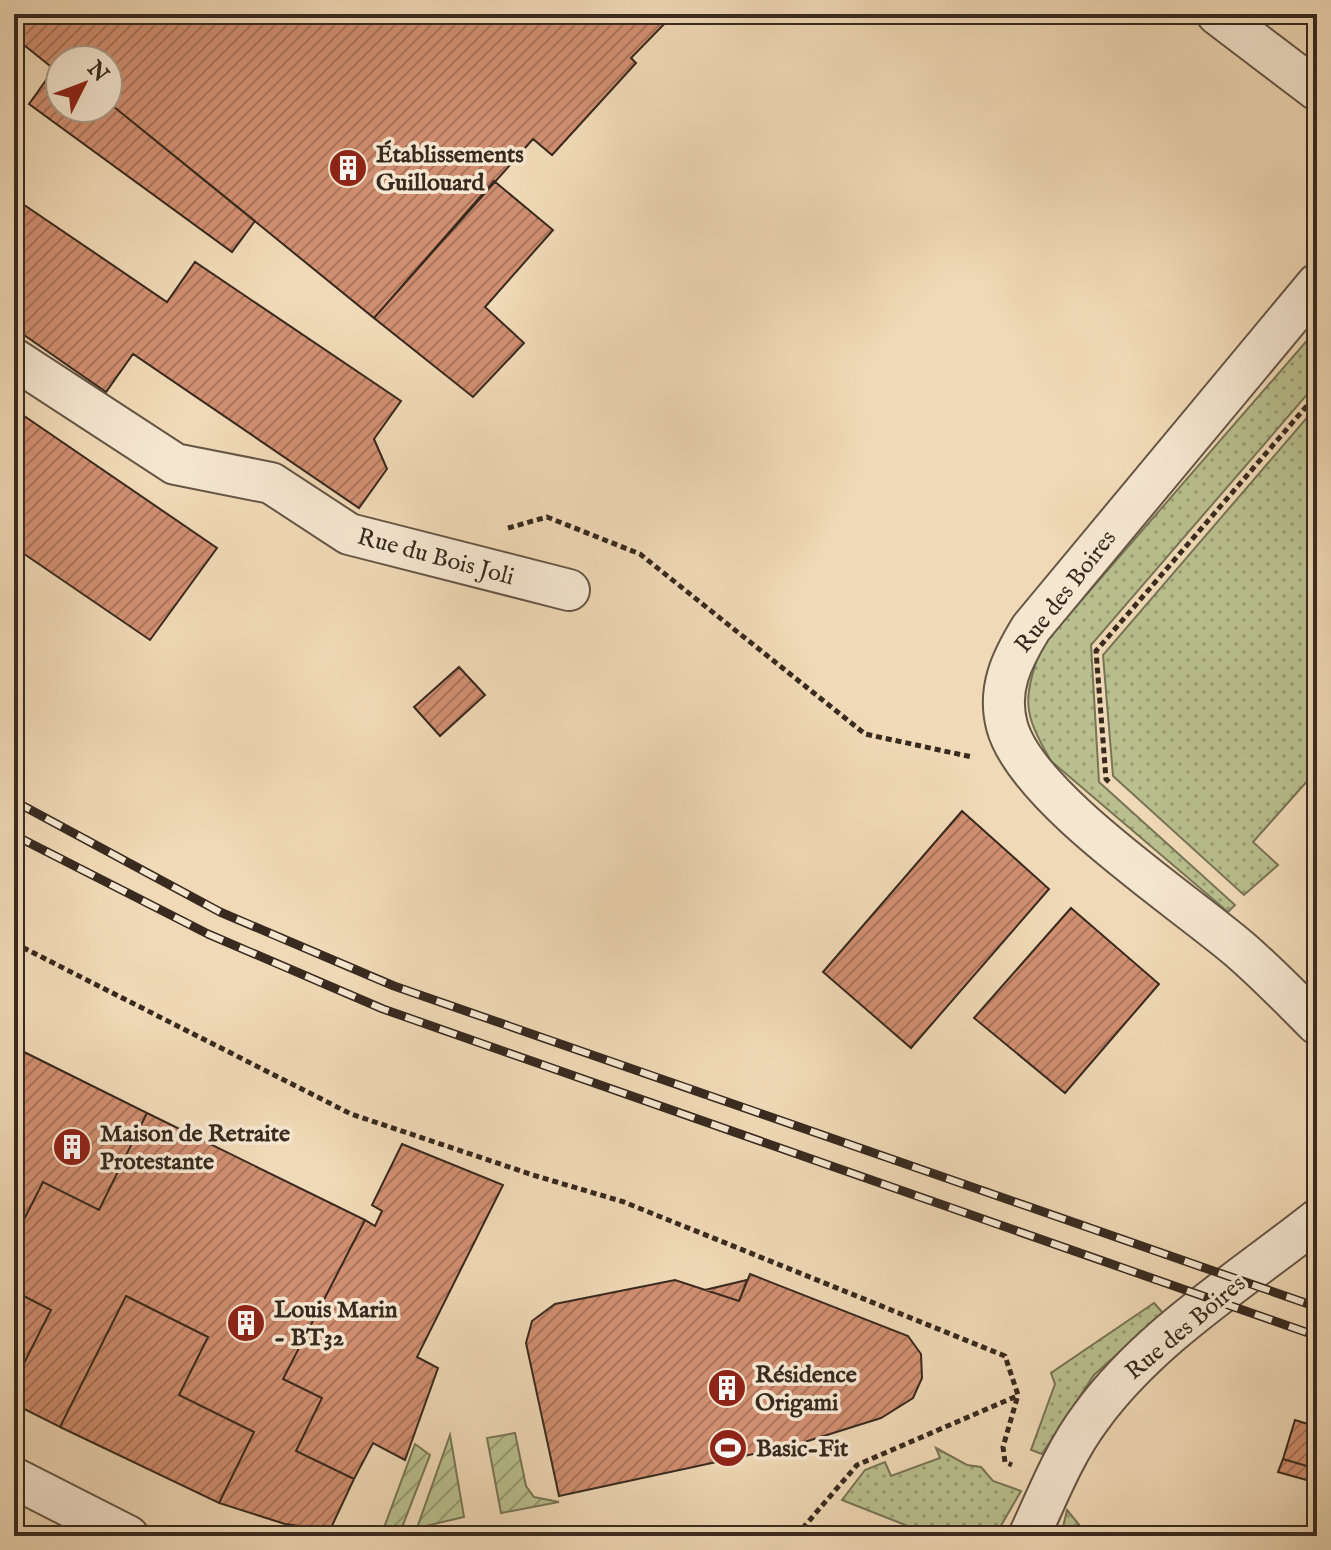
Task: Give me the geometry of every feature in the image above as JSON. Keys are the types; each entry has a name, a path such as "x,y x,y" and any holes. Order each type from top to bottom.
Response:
{"street":[{"path":"1217,14 1317,90"},
{"name":"Rue des Boires","path":"1317,284 1031,628 1011,660 1003,693 1006,725 1019,756 1059,802 1240,949 1317,1024"},
{"name":"Rue du Bois Joli","path":"14,359 175,464 271,483 349,534 569,590"},
{"name":"Rue des Boires","path":"1029,1536 1070,1449 1115,1386 1147,1353 1317,1220"},
{"path":"14,1478 128,1536"}],"path":[{"path":"1117,789 1106,779 1096,651 1317,394"},
{"path":"503,529 547,517 640,554 865,734 999,763 1019,756"},
{"path":"14,943 351,1114 624,1202 1005,1356 1018,1395 857,1465 796,1536"}],"green space":[{"path":"1317,329 1317,383 1091,645 1099,782 1235,905 1228,912 1051,761 1030,717 1029,694 1041,647"},
{"path":"1317,406 1317,770 1253,842 1278,865 1244,895 1113,776 1103,655"},
{"path":"1154,1303 1163,1313 1094,1375 1042,1454 1031,1450 1055,1384 1051,1373"},
{"path":"515,1433 526,1486 534,1497 559,1502 501,1513 487,1438"},
{"path":"450,1435 464,1517 417,1528"},
{"path":"415,1444 430,1455 401,1530 382,1533"},
{"path":"936,1448 967,1465 981,1467 993,1481 1021,1491 995,1536 933,1536 842,1500 865,1470 885,1462 891,1476 940,1458"},
{"path":"1067,1510 1085,1532 1086,1536 1061,1536"}],"building":[{"name":"Établissements Guillouard","path":"14,14 674,14 631,58 636,63 552,155 533,139 374,318 124,115 124,44 44,44 44,61 14,37"},
{"path":"14,37 23,44 16,55 14,54"},
{"path":"44,83 44,115 29,104"},
{"path":"124,115 255,221 232,252 56,124 124,124"},
{"path":"494,181 553,230 485,307 524,343 473,397 374,318"},
{"path":"14,198 167,302 195,262 401,401 374,439 387,469 359,508 133,354 106,392 14,328"},
{"path":"14,409 217,548 150,640 14,547"},
{"path":"459,667 485,695 440,736 414,707"},
{"path":"962,811 1049,889 911,1048 823,972"},
{"path":"1071,908 1159,984 1065,1093 974,1018"},
{"name":"Maison de Retraite Protestante","path":"14,1047 147,1113 99,1210 43,1182 14,1239"},
{"name":"Louis Marin - BT32","path":"147,1113 365,1220 283,1379 322,1398 296,1451 354,1479 330,1530 285,1524 219,1503 254,1432 179,1395 208,1337 126,1296 60,1427 14,1404 14,1383 51,1310 14,1291 14,1239 43,1182 99,1210"},
{"path":"402,1144 503,1185 417,1357 438,1368 405,1460 373,1443 354,1479 296,1451 322,1398 283,1379 365,1220 375,1226 382,1211 372,1205"},
{"name":"Résidence Origami","path":"750,1274 908,1336 921,1354 922,1378 913,1398 881,1418 795,1445 559,1496 526,1343 532,1321 555,1304 675,1280 739,1301"},
{"path":"747,1280 739,1301 705,1290"},
{"path":"14,1291 51,1310 14,1383"},
{"path":"126,1296 208,1337 179,1395 254,1432 219,1503 60,1427"},
{"path":"1295,1420 1317,1427 1317,1469 1283,1459"},
{"path":"1283,1459 1317,1469 1317,1483 1278,1472"}],"railway":[{"path":"14,801 220,912 394,986 1317,1307"},
{"path":"14,835 208,934 383,1009 1317,1336"}],"place":[{"name":"Établissements Guillouard","path":"348,168"},
{"name":"Maison de Retraite Protestante","path":"72,1147"},
{"name":"Louis Marin - BT32","path":"246,1323"},
{"name":"Résidence Origami","path":"727,1388"},
{"name":"Basic-Fit","path":"728,1448"}]}
